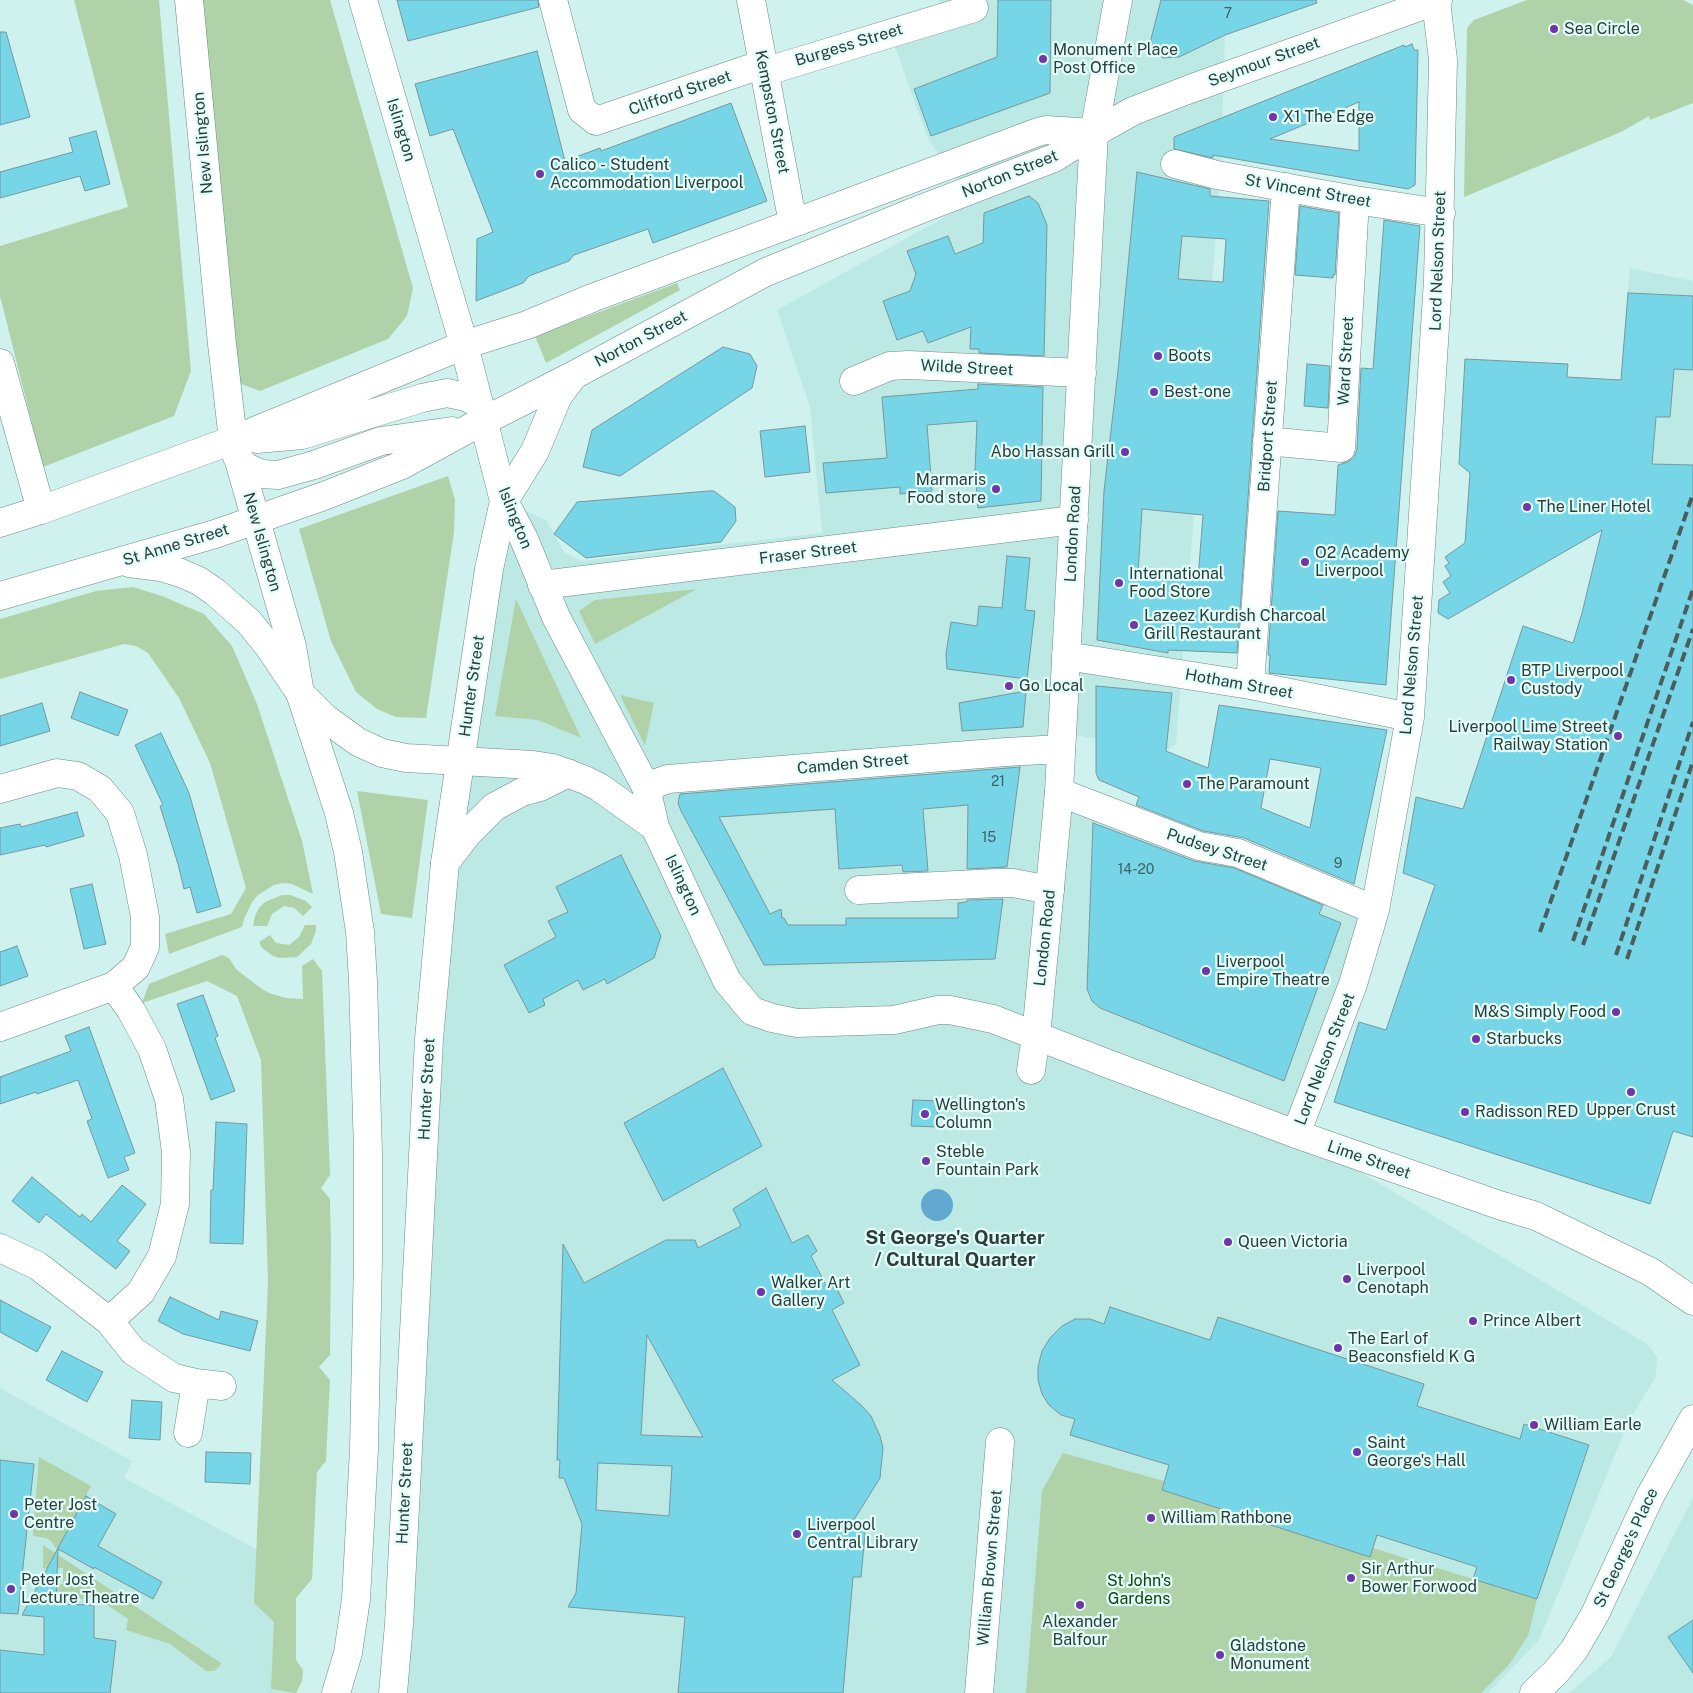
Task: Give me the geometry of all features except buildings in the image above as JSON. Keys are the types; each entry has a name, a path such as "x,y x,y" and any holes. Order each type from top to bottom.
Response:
{"main road":[{"name":"New Islington","path":"189,0 222,344 235,449 292,646 300,693"},
{"name":"Islington","path":"363,0 464,345 477,418 504,501 524,539 556,618 646,786 655,827 727,981 752,1011 772,1018 797,1023 894,1020 938,1010 950,1010 994,1019 1036,1036"},
{"name":"Clifford Street","path":"553,0 582,110 596,121 764,68"},
{"name":"Kempston Street","path":"751,0 790,208 800,221"},
{"name":"London Road","path":"1031,1070 1036,1036 1059,792 1094,133 1118,0"},
{"name":"Seymour Street","path":"1094,133 1133,111 1437,0"},
{"name":"Lord Nelson Street","path":"1296,1134 1353,984 1375,910 1410,717 1441,212 1442,60 1437,0"},
{"name":"Burgess Street","path":"764,68 932,10 974,8"},
{"name":"Norton Street","path":"464,345 527,325 592,298 1038,132 1046,130 1094,133"},
{"name":"Norton Street","path":"477,418 574,375 766,272 908,214 1054,158 1094,133"},
{"name":"St Vincent Street","path":"1175,164 1217,175 1286,188 1441,212"},
{"name":"Bridport Street","path":"1250,685 1286,188"},
{"name":"Ward Street","path":"1267,441 1341,448 1355,200"},
{"path":"235,449 464,345"},
{"path":"0,363 41,510"},
{"name":"Wilde Street","path":"854,381 890,366 909,365 1082,373"},
{"path":"504,501 535,451 558,396 574,375"},
{"path":"0,523 235,449 302,435 422,398 447,393 466,397 477,418 381,441 314,465 278,475 261,474 246,467 235,449"},
{"name":"St Anne Street","path":"0,596 215,534 324,496 402,465 477,418"},
{"name":"Hunter Street","path":"392,1689 399,1624 429,1039 445,863 489,569 504,501"},
{"name":"Fraser Street","path":"542,584 1074,520"},
{"path":"118,562 140,563 168,569 199,581 215,592 249,622 269,647 300,693 342,732 375,750 406,758 533,765 568,773 599,788 655,827"},
{"name":"Hotham Street","path":"1066,656 1250,685 1410,717"},
{"path":"300,693 334,798 348,852 360,932 363,981 368,1248 364,1449 356,1599 348,1653 336,1693"},
{"name":"Camden Street","path":"646,786 668,779 1061,749"},
{"path":"0,789 57,773 78,776 100,789 120,813 135,864 145,917 145,947 136,967 114,986 0,1027"},
{"path":"445,863 476,823 494,808 522,792 540,787 568,773"},
{"name":"Pudsey Street","path":"1059,792 1199,846 1238,853 1375,910"},
{"path":"858,890 996,882 1013,883 1050,890"},
{"path":"109,1321 140,1292 162,1256 175,1204 176,1152 169,1099 152,1049 114,986"},
{"name":"Lime Street","path":"1036,1036 1296,1134 1499,1205 1536,1216 1651,1272 1693,1301"},
{"path":"0,1248 38,1266 109,1321 132,1351 174,1378 209,1385 188,1433"},
{"name":"St George's Place","path":"1534,1693 1555,1673 1574,1650 1595,1614 1650,1496 1690,1428"},
{"name":"William Brown Street","path":"979,1693 1000,1442"}],"shaded area":[{"path":"939,0 1213,0 1225,35 1221,169 1176,744 1166,751 1062,732 1059,792 1375,910 1297,1134 1647,1344 1657,1357 1656,1376 1628,1423 1539,1640 1488,1693 389,1693 445,863 504,501 547,521 564,552 581,561 822,533 810,407 777,310 972,202 928,139 893,41 944,22"},
{"path":"1630,268 1693,281 1693,465 1613,462"},
{"path":"0,1388 132,1461 124,1478 312,1579 296,1598 296,1660 303,1670 302,1681 296,1693 0,1693"},
{"path":"1693,1498 1693,1693 1569,1693 1611,1657"}],"green space":[{"path":"74,0 159,0 191,371 174,416 43,467 0,296 0,246 128,207"},
{"path":"203,0 330,0 413,288 407,316 388,339 260,391 236,382"},
{"path":"1527,0 1683,0 1693,5 1693,103 1650,120 1649,116 1621,132 1464,197 1467,28 1474,20"},
{"path":"677,283 680,290 546,363 535,336"},
{"path":"448,476 455,500 454,532 426,718 396,717 377,709 356,692 331,641 299,529"},
{"path":"133,587 162,596 204,614 232,646 257,704 302,841 313,894 292,884 282,883 274,885 258,895 252,902 242,927 169,954 165,934 231,914 246,888 210,763 179,698 148,653 136,646 124,644 0,679 0,619 96,591"},
{"path":"697,589 595,644 579,611 595,600"},
{"path":"516,599 581,738 538,720 495,716"},
{"path":"620,695 654,703 645,746"},
{"path":"357,791 428,800 412,918 381,914"},
{"path":"282,895 290,895 306,901 312,907 303,916 294,908 284,906 272,914 267,926 253,926 259,908 265,902"},
{"path":"305,925 316,925 316,931 311,944 297,957 279,958 273,956 262,948 259,942 270,935 276,943 289,945 299,937"},
{"path":"222,955 229,958 236,969 259,987 269,993 286,998 303,999 302,966 313,959 322,971 330,1175 321,1188 330,1199 331,1243 330,1355 319,1367 330,1380 326,1461 317,1472 312,1579 296,1598 296,1660 303,1670 302,1681 296,1693 271,1689 274,1622 254,1603 268,1282 261,1060 237,996 207,981 142,1003 149,984"},
{"name":"St John's Gardens","path":"1063,1453 1164,1481 1162,1490 1370,1557 1373,1548 1537,1599 1528,1636 1508,1666 1481,1693 1026,1693 1042,1491"},
{"path":"39,1457 91,1486 58,1549 46,1538 33,1536"},
{"path":"43,1545 221,1663 219,1667 214,1671 206,1671 170,1644 126,1630 128,1619 100,1600 58,1598 57,1584 63,1584 63,1568 43,1568"}],"water":[{"path":"937,1189 943,1190 948,1194 952,1199 952,1211 948,1216 943,1220 937,1221 931,1220 926,1216 922,1211 921,1205 922,1199 926,1194 931,1190"}],"railway":[{"path":"1540,932 1693,494"},
{"path":"1573,941 1693,589"},
{"path":"1583,945 1693,629"},
{"path":"1616,955 1693,722"},
{"path":"1627,959 1693,761"}],"place":[{"name":"Sea Circle","path":"1554,29"},
{"name":"Monument Place Post Office","path":"1043,59"},
{"name":"X1 The Edge","path":"1273,117"},
{"name":"Calico - Student Accommodation Liverpool","path":"540,174"},
{"name":"Boots","path":"1158,356"},
{"name":"Best-one","path":"1154,392"},
{"name":"Abo Hassan Grill","path":"1125,452"},
{"name":"Marmaris Food store","path":"996,489"},
{"name":"The Liner Hotel","path":"1527,507"},
{"name":"O2 Academy Liverpool","path":"1305,562"},
{"name":"International Food Store","path":"1119,583"},
{"name":"Lazeez Kurdish Charcoal Grill Restaurant","path":"1134,625"},
{"name":"BTP Liverpool Custody","path":"1511,680"},
{"name":"Go Local","path":"1009,686"},
{"name":"Liverpool Lime Street Railway Station","path":"1618,736"},
{"name":"The Paramount","path":"1187,784"},
{"name":"Liverpool Empire Theatre","path":"1206,971"},
{"name":"M&S Simply Food","path":"1616,1012"},
{"name":"Starbucks","path":"1476,1039"},
{"name":"Upper Crust","path":"1631,1092"},
{"name":"Radisson RED","path":"1465,1112"},
{"name":"Wellington's Column","path":"925,1114"},
{"name":"Steble Fountain Park","path":"926,1161"},
{"name":"Queen Victoria","path":"1228,1242"},
{"name":"Liverpool Cenotaph","path":"1347,1279"},
{"name":"Walker Art Gallery","path":"761,1292"},
{"name":"Prince Albert","path":"1473,1321"},
{"name":"The Earl of Beaconsfield K G","path":"1338,1348"},
{"name":"William Earle","path":"1534,1425"},
{"name":"Saint George's Hall","path":"1357,1452"},
{"name":"Peter Jost Centre","path":"14,1514"},
{"name":"William Rathbone","path":"1151,1518"},
{"name":"Liverpool Central Library","path":"797,1534"},
{"name":"Sir Arthur Bower Forwood","path":"1351,1578"},
{"name":"Peter Jost Lecture Theatre","path":"11,1589"},
{"name":"Alexander Balfour","path":"1080,1605"},
{"name":"Gladstone Monument","path":"1220,1655"}],"district":[{"name":"St George's Quarter / Cultural Quarter","path":"955,1249"}]}
